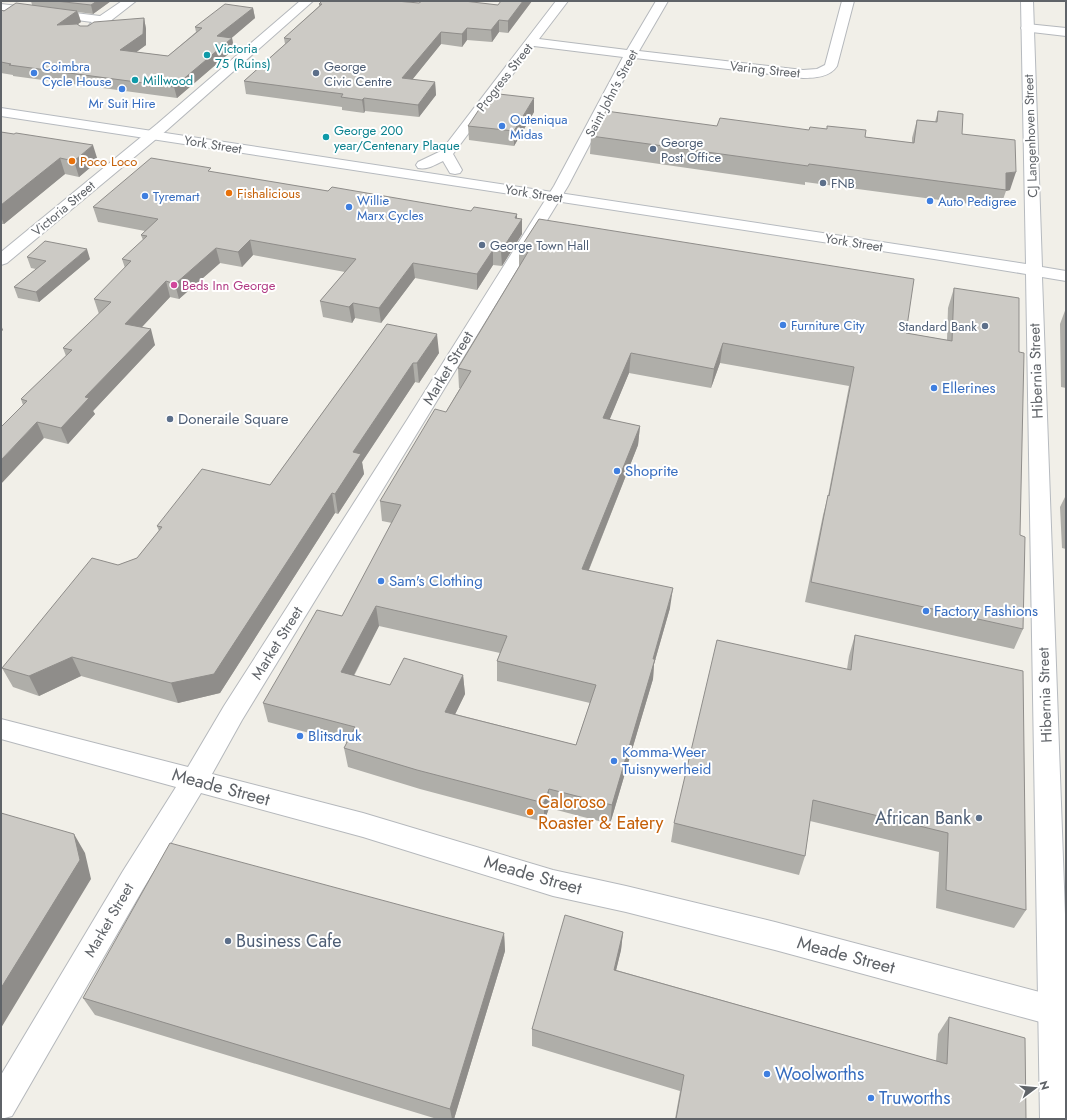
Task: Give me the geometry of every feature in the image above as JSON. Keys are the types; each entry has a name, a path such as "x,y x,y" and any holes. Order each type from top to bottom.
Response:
{"street":[{"path":"4,7 18,1"},
{"path":"87,33 102,20 130,1"},
{"name":"Victoria Street","path":"1,260 157,131 307,1"},
{"name":"Progress Street","path":"423,165 446,154 562,1"},
{"name":"Saint John's Street","path":"558,191 631,54 662,1"},
{"name":"Varing Street","path":"531,42 803,74 823,72 831,66 848,1"},
{"name":"CJ Langenhoven Street","path":"1027,1 1034,263"},
{"path":"4,7 102,20"},
{"path":"1027,28 1066,32"},
{"name":"York Street","path":"1,103 157,131 558,191"},
{"name":"York Street","path":"1,112 423,165 775,231 934,254 1034,263 1066,261"},
{"path":"446,154 455,170"},
{"name":"Market Street","path":"1,1105 233,713 417,420 558,191"},
{"name":"York Street","path":"1034,263 1066,276"},
{"name":"Hibernia Street","path":"1034,263 1060,1013 1056,1119"},
{"name":"Meade Street","path":"1,729 363,825 553,883 626,899 775,936 1060,1013"}],"building":[{"path":"56,1 97,1 91,5"},
{"path":"322,1 396,1 419,3 422,1 464,1 498,5 501,1 523,1 508,21 499,20 491,30 467,28 462,34 441,32 402,78 435,82 418,105 364,98 362,100 341,97 343,94 244,81 291,39 284,38 322,4 319,4"},
{"path":"16,3 77,11 57,25 77,24 80,26 88,26 94,22 144,18 143,34 120,50 168,56 202,28 195,27 225,4 253,8 217,36 232,38 174,87 9,65 11,64 1,62 1,10 4,11"},
{"path":"490,93 534,98 514,131 468,126"},
{"path":"606,111 717,126 720,118 809,130 810,127 827,129 827,126 866,130 865,137 914,143 917,120 937,122 938,111 963,114 962,134 1015,140 1016,172 1006,173 1006,190 809,164 808,166 591,136"},
{"path":"1,132 93,145 74,161 60,158 1,205"},
{"path":"151,158 211,168 208,171 328,191 332,187 471,211 474,207 517,214 515,218 522,219 501,251 493,250 477,274 413,263 379,308 353,303 349,307 320,301 356,259 250,240 238,252 216,248 175,284 166,281 125,324 151,329 85,397 89,398 61,428 37,422 1,460 1,427 27,401 21,399 72,350 63,348 111,302 94,299 131,261 122,259 147,236 141,235 158,219 93,207"},
{"path":"539,219 914,279 906,333 952,341 954,288 1019,298 1019,352 1024,353 1020,535 1025,537 1023,629 811,582 854,367 723,343 714,369 631,353 603,418 640,426 582,569 673,588 653,659 655,659 612,805 549,789 544,803 417,770 344,748 355,727 263,703 317,610 342,616 401,505 380,501 435,409 446,412 471,371 458,368 528,252 519,250","holes":["376,606 507,636 497,661 596,685 576,745 445,712 463,675 404,658 390,685 341,672"]},
{"path":"45,241 87,249 36,292 14,287 46,261 27,257"},
{"path":"387,324 437,334 417,363 413,363 353,452 361,454 335,494 332,493 214,674 171,683 72,657 29,676 2,668 92,558 118,565 137,558 162,527 157,526 202,469 270,485"},
{"path":"855,635 1023,671 1026,910 946,890 948,833 813,800 805,856 674,823 717,640 851,670"},
{"path":"1,813 74,834 80,860 1,988"},
{"path":"170,843 504,933 450,1109 83,998"},
{"path":"565,915 623,932 614,970 947,1064 949,1017 1025,1038 1026,1119 676,1119 684,1075 532,1029"}],"place":[{"name":"Victoria 75 (Ruins)","path":"207,55"},
{"name":"Coimbra Cycle House","path":"34,73"},
{"name":"George Civic Centre","path":"316,73"},
{"name":"Millwood","path":"135,80"},
{"name":"Mr Suit Hire","path":"122,89"},
{"name":"Outeniqua Midas","path":"502,126"},
{"name":"George 200 year/Centenary Plaque","path":"326,137"},
{"name":"George Post Office","path":"653,149"},
{"name":"Poco Loco","path":"72,161"},
{"name":"FNB","path":"823,183"},
{"name":"Fishalicious","path":"229,193"},
{"name":"Tyremart","path":"145,196"},
{"name":"Auto Pedigree","path":"930,201"},
{"name":"Willie Marx Cycles","path":"349,207"},
{"name":"George Town Hall","path":"482,245"},
{"name":"Beds Inn George","path":"174,285"},
{"name":"Furniture City","path":"783,325"},
{"name":"Standard Bank","path":"985,326"},
{"name":"Ellerines","path":"934,388"},
{"name":"Doneraile Square","path":"170,419"},
{"name":"Shoprite","path":"617,471"},
{"name":"Sam's Clothing","path":"381,581"},
{"name":"Factory Fashions","path":"926,611"},
{"name":"Blitsdruk","path":"300,736"},
{"name":"Komma-Weer Tuisnywerheid","path":"614,761"},
{"name":"Caloroso Roaster & Eatery","path":"530,812"},
{"name":"African Bank","path":"979,818"},
{"name":"Business Cafe","path":"228,941"},
{"name":"Woolworths","path":"767,1074"},
{"name":"Truworths","path":"871,1098"}]}
